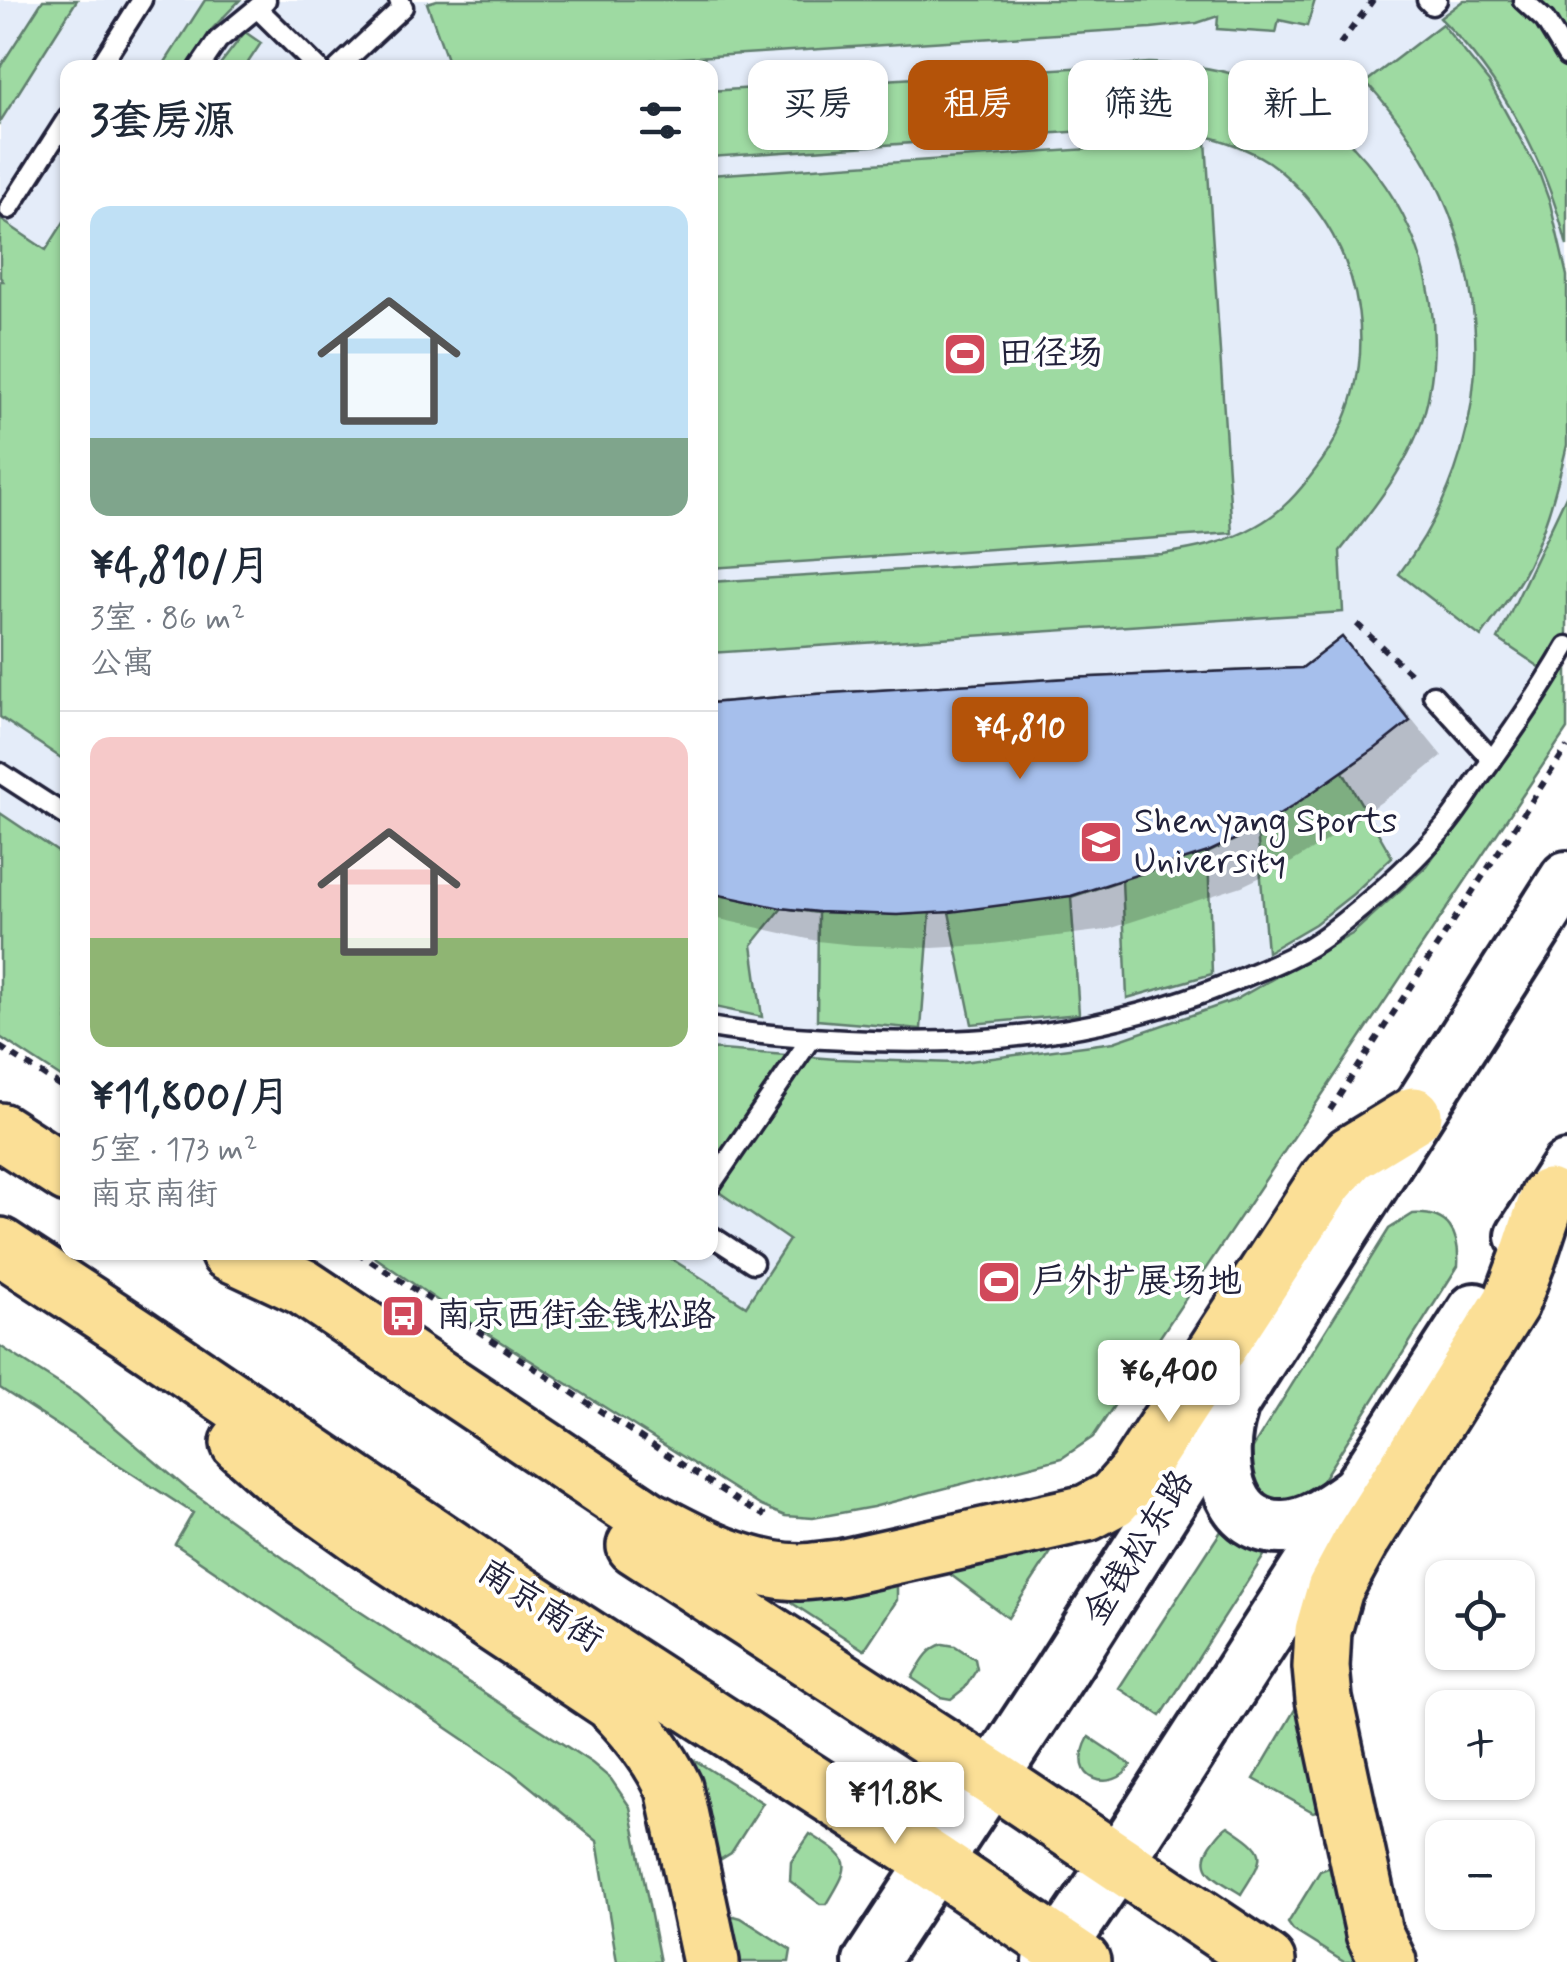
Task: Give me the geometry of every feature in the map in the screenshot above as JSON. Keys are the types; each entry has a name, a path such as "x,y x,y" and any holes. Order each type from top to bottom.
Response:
{"main road":[{"name":"金钱松东路","path":"870,1962 992,1778 1567,878"},
{"path":"245,1260 303,1287 649,1519 698,1545 745,1563 799,1572 840,1568 1087,1514 1113,1498 1135,1474 1326,1180 1350,1154 1414,1115"},
{"path":"0,1131 60,1170"},
{"path":"1064,1957 1117,1864 1557,1182"},
{"path":"1388,1962 1374,1933 1324,1699 1323,1631 1335,1589 1361,1541 1511,1303 1557,1182"},
{"name":"南京南街","path":"0,1246 492,1576 934,1862 1064,1957"},
{"path":"198,1260 1267,1962"},
{"path":"133,1333 224,1430 274,1474 611,1702 642,1734 674,1788 711,1962"},
{"path":"1233,1400 1224,1428 1224,1471 1238,1506 1248,1517 1280,1528 1299,1525 1359,1490"}],"lane":[{"path":"104,60 142,0"},
{"path":"347,60 403,7 398,0"},
{"path":"1426,0 1432,5 1438,0"},
{"path":"1523,0 1545,20 1567,56"},
{"path":"204,60 218,40 262,4 305,60"},
{"path":"9,209 60,130"},
{"path":"718,1028 811,1038 952,1042 1012,1037 1084,1027 1170,1004 1264,969 1323,938 1372,899 1440,832 1567,646"},
{"path":"1433,696 1492,760"},
{"path":"0,774 60,811"},
{"path":"718,1174 811,1038"},
{"path":"718,1240 753,1263"}],"path":[{"path":"1340,44 1373,0"},
{"path":"1357,624 1433,696"},
{"path":"0,1048 60,1087"},
{"path":"368,1260 744,1505 777,1522"}],"shaded area":[{"name":"Shenyang Sports University","path":"0,0 1567,0 1567,729 1093,1437 1062,1458 461,1260 718,1260 718,60 60,60 60,995 0,954"}],"green space":[{"path":"43,0 77,0 0,122 0,67"},
{"path":"205,0 240,0 212,29 192,60 166,60"},
{"path":"1315,0 1307,26 1279,20 1276,33 1217,29 1218,16 1197,23 1151,28 650,60 447,60 427,3"},
{"path":"1464,0 1567,0 1567,246 1547,183 1519,123 1483,67 1440,18"},
{"path":"1442,24 1489,82 1539,173 1567,276 1567,445 1529,564 1481,637 1399,574 1436,515 1461,452 1474,387 1474,322 1464,258 1442,196 1409,136 1368,80"},
{"path":"245,32 261,43 250,60 223,60"},
{"path":"1068,68 1068,132 1048,134 1048,69"},
{"path":"1208,69 1228,74 1228,143 1208,137"},
{"path":"908,78 908,143 888,145 888,80"},
{"path":"748,89 748,150 811,150 718,156 718,90"},
{"name":"田径场","path":"1075,150 1207,150 1232,533 718,567 718,174"},
{"path":"1247,150 1357,150 1395,201 1410,230 1429,293 1433,359 1424,415 1406,457 1382,496 1340,551 1343,612 718,652 718,582 1162,554 1245,532 1289,501 1316,469 1339,432 1354,392 1360,352 1359,312 1349,272 1333,235 1309,200 1278,169"},
{"path":"0,219 46,250 60,228 60,757 0,717"},
{"path":"1567,494 1567,729 1093,1437 1062,1458 873,1507 813,1518 785,1516 761,1506 454,1312 379,1260 673,1260 746,1306 789,1240 718,1191 718,1050 955,1063 1114,1042 1235,1000 1352,934 1427,866 1556,678 1498,639"},
{"path":"1342,637 1410,721 1343,772 1392,857 1315,924 1267,952 1257,829 1208,853 1212,974 1127,998 1122,880 1071,897 1079,1014 972,1024 949,912 930,913 921,1029 817,1020 818,913 782,908 752,945 762,1017 718,1008 718,702 1069,678 1302,668"},
{"path":"0,813 60,853 60,1076 0,1037"},
{"path":"1413,1214 1436,1217 1450,1227 1457,1244 1458,1266 1313,1495 1298,1510 1256,1505 1247,1457 1389,1229"},
{"path":"0,1346 77,1395 186,1488 336,1596 611,1779 630,1807 660,1962 617,1962 597,1841 512,1772 175,1544 193,1513 0,1388"},
{"path":"1227,1522 1269,1548 1161,1716 1119,1688"},
{"path":"1049,1539 1053,1549 1008,1618 951,1575 948,1561"},
{"path":"897,1575 897,1600 864,1650 775,1592"},
{"path":"943,1644 955,1646 975,1659 977,1669 965,1688 951,1699 940,1697 912,1678 928,1653"},
{"path":"1303,1700 1332,1807 1313,1812 1254,1779"},
{"path":"1089,1737 1131,1765 1124,1774 1104,1781 1087,1773 1083,1752"},
{"path":"688,1756 763,1803 731,1853 713,1864 680,1761"},
{"path":"1228,1826 1251,1842 1259,1855 1241,1894 1212,1875 1205,1862 1211,1845"},
{"path":"810,1834 834,1850 844,1863 841,1879 827,1904 820,1904 790,1881 791,1862"},
{"path":"1333,1866 1369,1962 1344,1962 1288,1923 1320,1871"},
{"path":"734,1916 791,1950 789,1962 727,1962 724,1918"}],"building":[{"path":"1342,637 1410,721 1290,808 1208,852 1071,896 950,912 818,912 718,895 718,702 1069,678 1302,668"}],"place":[{"name":"田径场","path":"965,354"},
{"name":"Shenyang Sports University","path":"1101,842"},
{"name":"户外扩展场地","path":"999,1282"},
{"name":"南京西街金钱松路","path":"403,1316"}]}
